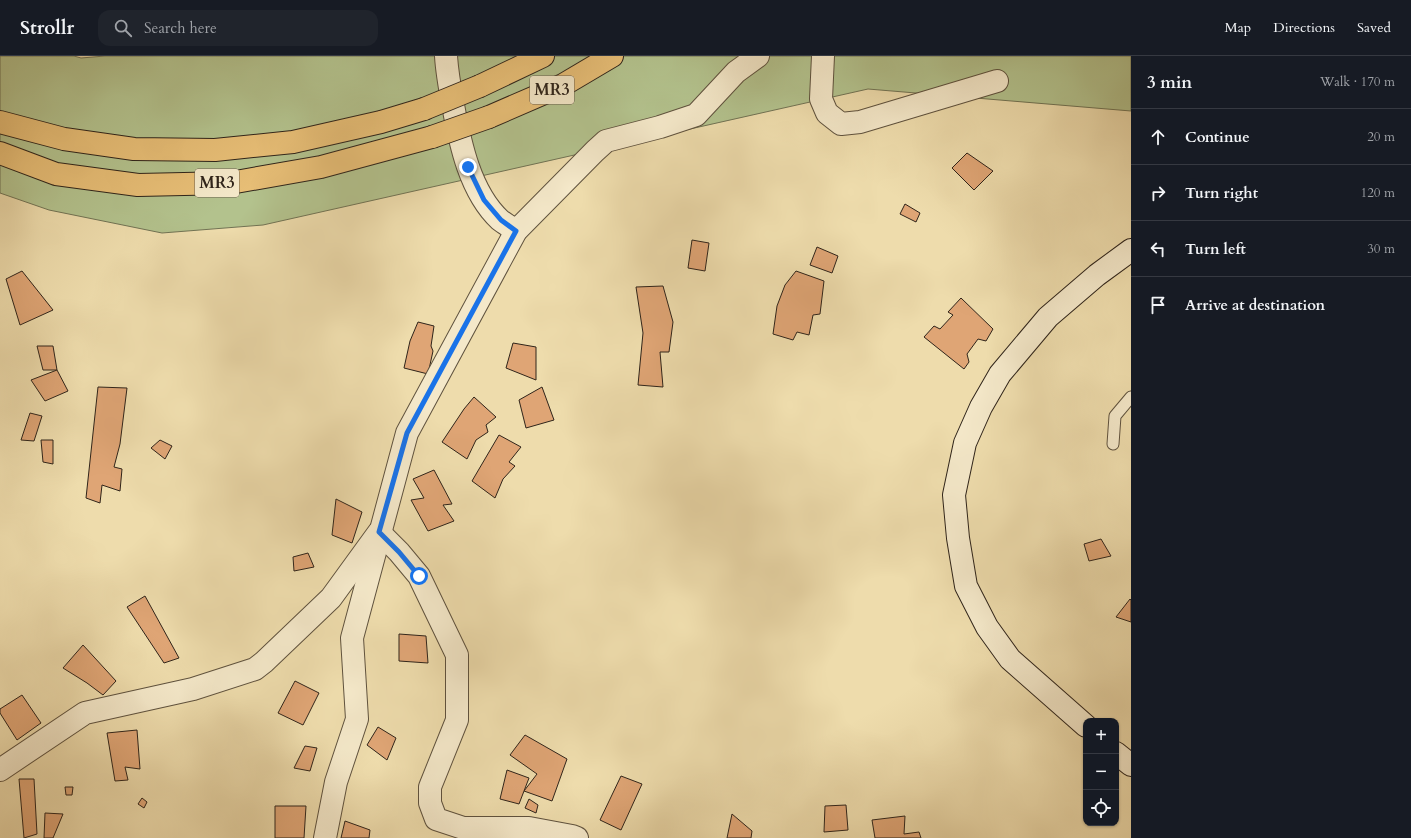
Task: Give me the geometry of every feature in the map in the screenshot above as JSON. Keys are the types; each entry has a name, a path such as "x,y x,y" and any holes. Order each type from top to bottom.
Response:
{"highway":[{"name":"MR3","path":"0,122 64,139 134,149 215,150 293,142 381,122 424,109 480,86 543,56"},
{"name":"MR3","path":"0,153 56,174 138,185 230,183 321,167 432,137 489,117 563,85 612,56"}],"street":[{"path":"325,838 336,782 357,719 352,638 379,532 407,433 516,231 606,141 660,127 696,115 736,72 758,56"},
{"path":"823,56 821,99 827,113 841,124 860,122 997,81"},
{"path":"446,62 460,140 468,167 484,200 501,220 516,231"},
{"path":"1083,723 1010,659 986,627 966,586 958,538 954,495 965,443 981,407 1000,374 1048,317 1097,275 1131,250"},
{"path":"0,770 85,714 193,689 255,669 331,598 379,532"},
{"path":"379,532 399,552 419,576 457,655 457,720 430,787 430,803 436,819 463,828 529,828 577,838"},
{"path":"1117,754 1131,765"}],"lane":[{"path":"1112,444 1115,416 1131,397"}],"green space":[{"path":"0,56 74,56 81,58 105,56 1131,56 1131,111 868,89 263,225 162,233 49,210 0,193"}],"building":[{"path":"967,153 993,171 974,190 952,168"},
{"path":"905,204 920,213 916,222 900,214"},
{"path":"692,240 709,243 705,271 688,268"},
{"path":"817,247 838,256 832,273 810,265"},
{"path":"22,271 53,310 20,325 6,279"},
{"path":"796,271 824,281 820,314 813,315 809,335 797,332 793,340 773,334 777,306 785,285"},
{"path":"663,286 673,322 669,352 660,352 663,387 638,385 643,333 636,287"},
{"path":"961,298 993,329 986,341 978,339 967,354 969,362 964,369 924,337 934,326 940,329 953,315 948,312"},
{"path":"418,322 434,326 431,346 433,351 428,374 404,368 410,341"},
{"path":"513,343 536,347 536,380 506,368"},
{"path":"37,346 53,346 57,370 43,370"},
{"path":"57,370 68,391 45,401 31,380"},
{"path":"98,387 127,388 120,444 114,467 122,469 120,491 102,485 100,503 86,498"},
{"path":"542,387 554,420 526,428 519,400"},
{"path":"474,397 496,417 486,425 488,432 476,440 467,459 442,442"},
{"path":"30,413 42,416 34,441 21,440"},
{"path":"499,435 521,447 509,462 515,466 503,479 495,498 472,481"},
{"path":"41,440 53,440 53,464 43,462"},
{"path":"160,440 172,446 165,459 151,448"},
{"path":"434,470 452,504 443,505 454,521 428,531 411,500 424,498 413,479"},
{"path":"336,499 362,512 352,543 332,535"},
{"path":"1101,539 1111,556 1089,561 1084,544"},
{"path":"308,553 314,567 294,571 293,557"},
{"path":"145,596 179,658 164,663 127,607"},
{"path":"1130,599 1131,600 1131,622 1116,617"},
{"path":"399,634 426,636 428,663 399,661"},
{"path":"83,645 116,681 103,695 63,668"},
{"path":"295,681 319,693 303,725 278,713"},
{"path":"22,695 41,723 17,740 0,713 0,709"},
{"path":"378,727 396,738 387,760 367,745"},
{"path":"137,730 140,769 125,767 128,780 115,781 107,733"},
{"path":"525,735 567,759 552,801 524,791 537,774 510,755"},
{"path":"305,746 317,748 310,771 294,768"},
{"path":"507,770 529,778 519,804 500,799"},
{"path":"621,776 642,784 621,830 600,820"},
{"path":"19,779 34,779 37,834 24,838"},
{"path":"65,787 73,787 72,795 66,795"},
{"path":"142,798 147,802 144,808 138,804"},
{"path":"529,799 538,805 536,813 525,808"},
{"path":"846,805 848,830 824,832 825,806"},
{"path":"275,806 306,806 304,838 275,838"},
{"path":"45,813 63,814 53,838 44,838"},
{"path":"732,814 752,831 751,838 727,838"},
{"path":"905,816 904,834 919,832 921,838 875,838 872,820"},
{"path":"345,821 370,830 369,838 341,838"}],"route":[{"path":"419,576 399,552 379,532 407,433 516,231 501,220 484,200 468,167"}]}
